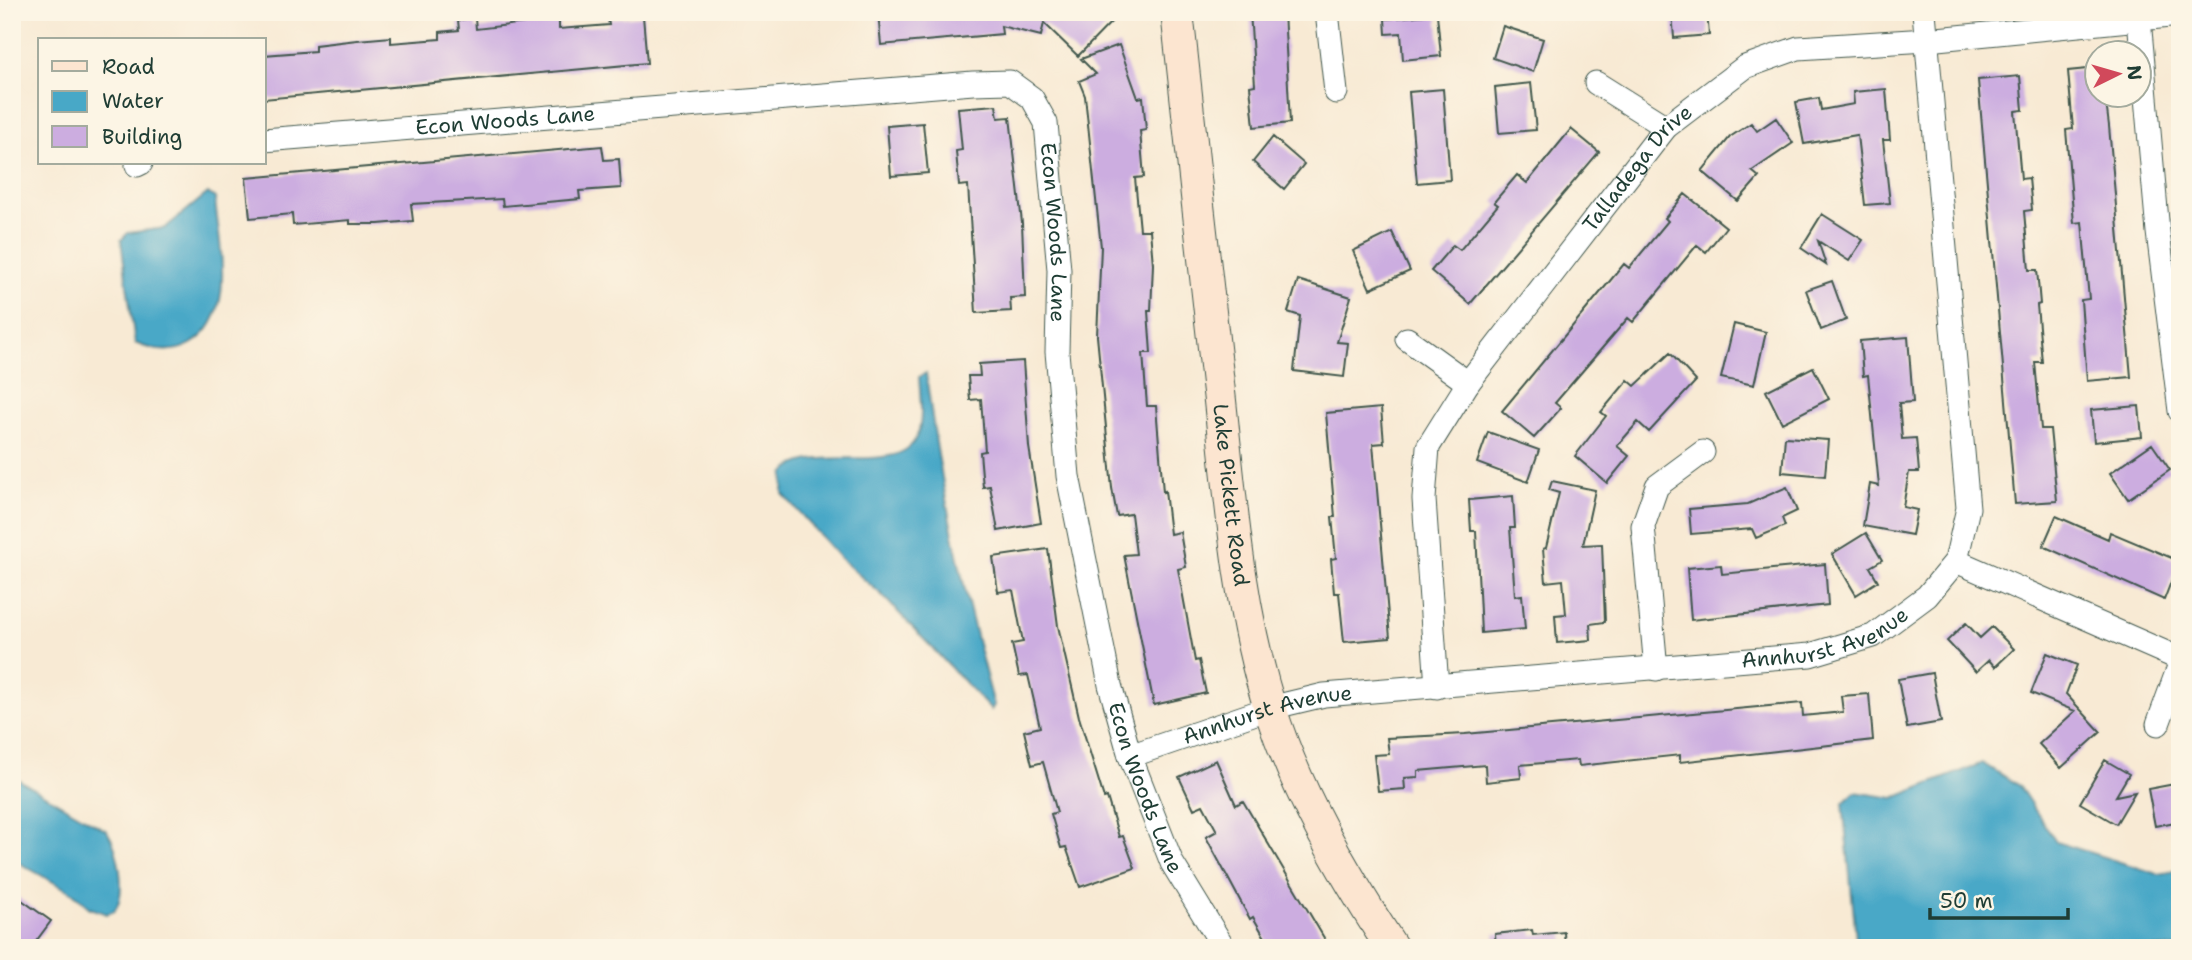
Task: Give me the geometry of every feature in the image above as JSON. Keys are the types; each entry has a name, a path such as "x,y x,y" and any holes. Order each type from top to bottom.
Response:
{"main road":[{"name":"Lake Pickett Road","path":"1177,12 1234,533 1247,616 1270,708 1313,815 1392,948"}],"street":[{"path":"1327,12 1336,92"},
{"name":"Annhurst Avenue","path":"1130,756 1270,708 1324,695 1811,656 1873,636 1927,596 1956,561 1968,508 1924,12"},
{"name":"Talladega Drive","path":"1437,687 1424,499 1428,447 1468,383 1666,127 1745,67 1798,48 1927,40 2180,15"},
{"path":"2139,19 2169,231 2180,411"},
{"name":"Econ Woods Lane","path":"266,141 973,83 1010,82 1032,98 1046,123 1059,270 1057,352 1068,476 1110,685 1130,756 1171,863 1224,948"},
{"path":"1596,83 1666,127"},
{"path":"1407,339 1468,383"},
{"path":"1656,669 1643,526 1657,486 1703,452"},
{"path":"1956,561 2180,662 2158,724"}],"water":[{"path":"208,193 215,198 221,256 220,297 215,316 206,331 184,347 163,350 135,343 121,240 128,233 165,228"},
{"path":"926,373 946,499 994,705 991,710 882,595 840,558 783,494 784,474 796,464 832,458 874,458 907,449 919,430 919,377"},
{"path":"1982,763 2019,786 2056,842 2158,874 2180,870 2180,948 1857,948 1843,803 1855,792 1894,798"},
{"path":"12,776 107,831 115,848 121,882 114,911 107,914 90,908 73,893 12,859"}],"building":[{"path":"878,12 1121,12 1078,56 1044,23 1041,36 1001,26 1002,34 881,45"},
{"path":"1250,12 1284,12 1290,123 1254,127 1250,86 1255,85"},
{"path":"1672,12 1707,12 1709,35 1674,38"},
{"path":"1437,14 1441,56 1403,60 1401,33 1386,34 1385,19"},
{"path":"643,16 647,63 266,99 266,55 315,51 315,45 357,40 391,37 391,43 440,39 440,32 459,30 458,20 475,18 476,29 559,19 559,29 609,25 608,19"},
{"path":"1503,26 1543,39 1533,72 1493,58"},
{"path":"1119,45 1138,98 1143,97 1146,130 1140,131 1144,177 1135,178 1140,230 1150,230 1153,264 1151,311 1148,311 1151,353 1143,353 1147,406 1156,406 1163,492 1165,491 1170,534 1180,532 1186,567 1178,569 1195,661 1199,660 1206,693 1154,705 1124,555 1136,554 1131,514 1117,516 1112,488 1097,336 1101,247 1085,96 1079,81 1096,74 1081,59"},
{"path":"2084,69 2084,108 2107,108 2131,377 2087,381 2081,300 2089,299 2082,222 2074,223 2066,130 2073,129 2068,71"},
{"path":"2020,76 2023,110 2015,111 2021,179 2029,178 2032,210 2024,211 2029,270 2037,270 2040,304 2037,305 2042,362 2035,362 2041,429 2050,429 2057,501 2015,504 1978,80"},
{"path":"1531,83 1536,130 1499,133 1495,87"},
{"path":"1443,89 1450,180 1417,183 1409,92"},
{"path":"1886,89 1890,140 1883,140 1890,203 1865,205 1857,135 1804,144 1796,102 1819,98 1821,110 1854,104 1853,92"},
{"path":"996,105 998,118 1010,117 1022,223 1025,297 1010,298 1011,311 976,313 968,185 959,186 956,151 962,150 958,108"},
{"path":"1776,118 1793,143 1752,171 1759,177 1738,201 1702,171 1730,137 1751,123 1757,131"},
{"path":"923,123 928,173 891,176 887,126"},
{"path":"1571,129 1599,152 1470,304 1431,271 1453,245 1460,250 1498,205 1494,202 1517,175 1527,183"},
{"path":"1273,137 1304,164 1284,189 1253,162"},
{"path":"602,146 604,160 619,159 621,188 579,191 580,199 503,206 502,199 411,204 413,221 378,224 350,224 350,220 293,225 292,214 250,218 246,178"},
{"path":"1685,194 1726,227 1706,252 1697,245 1633,322 1628,318 1555,403 1561,408 1534,438 1502,411 1624,264 1629,268 1668,221 1665,218"},
{"path":"1822,214 1863,240 1849,261 1818,241 1826,265 1801,248"},
{"path":"1392,232 1410,271 1370,289 1353,251"},
{"path":"1298,280 1351,297 1337,342 1348,343 1344,377 1294,371 1300,316 1288,312"},
{"path":"1832,281 1846,320 1821,330 1806,290"},
{"path":"1734,324 1766,332 1754,385 1721,378"},
{"path":"1908,337 1913,402 1899,403 1902,439 1916,438 1919,472 1909,472 1903,507 1917,510 1912,535 1863,526 1870,484 1879,486 1868,375 1863,376 1860,341"},
{"path":"1670,353 1696,381 1649,432 1638,422 1617,446 1629,456 1607,483 1575,456 1606,416 1601,412 1628,380 1635,386"},
{"path":"1023,361 1029,447 1041,523 998,531 990,486 983,487 980,452 985,451 981,399 970,400 968,376 980,376 979,364"},
{"path":"1813,367 1829,399 1782,423 1766,391"},
{"path":"2139,406 2142,437 2094,442 2091,410"},
{"path":"1381,408 1384,443 1373,444 1390,638 1344,642 1339,593 1334,593 1331,559 1336,558 1332,517 1335,517 1326,413"},
{"path":"1488,432 1539,450 1528,482 1477,463"},
{"path":"1785,437 1828,440 1825,476 1782,472"},
{"path":"2152,444 2170,470 2128,499 2110,473"},
{"path":"1552,481 1595,490 1583,545 1602,544 1605,622 1590,624 1591,640 1557,643 1555,615 1566,614 1563,580 1546,582 1543,549 1546,548 1559,493 1549,490"},
{"path":"1787,487 1797,511 1782,518 1785,526 1756,538 1752,529 1691,534 1689,509 1748,504"},
{"path":"1513,496 1515,528 1510,528 1515,596 1522,595 1525,629 1481,633 1476,531 1471,531 1469,500"},
{"path":"2056,516 2108,539 2110,532 2179,561 2164,600 2043,546"},
{"path":"1866,533 1882,560 1870,567 1878,581 1856,595 1832,554"},
{"path":"1048,549 1058,626 1079,717 1104,798 1107,797 1119,837 1123,836 1135,868 1080,887 1066,847 1061,848 1051,814 1057,812 1043,762 1032,765 1024,731 1040,727 1028,675 1019,676 1012,644 1023,642 1013,590 998,592 993,557"},
{"path":"1825,564 1828,605 1691,620 1687,568 1721,565 1722,574"},
{"path":"1966,623 1980,638 1992,627 2014,649 1995,667 1989,660 1976,672 1947,641"},
{"path":"2047,653 2077,665 2066,694 2101,732 2061,768 2039,744 2075,711 2031,693"},
{"path":"1932,673 1941,722 1907,728 1898,679"},
{"path":"1869,694 1873,740 1680,762 1680,755 1579,766 1578,760 1520,765 1521,778 1486,782 1485,765 1418,771 1418,777 1404,778 1405,789 1378,791 1374,755 1389,754 1387,738 1465,734 1802,703 1803,716 1843,712 1841,696"},
{"path":"1216,760 1236,805 1243,801 1330,948 1271,948 1253,917 1250,919 1206,837 1217,831 1203,805 1194,809 1179,777"},
{"path":"2105,760 2129,774 2116,796 2135,792 2116,824 2080,803"},
{"path":"2180,783 2180,821 2155,826 2148,789"},
{"path":"12,893 51,921 31,948 12,948"},
{"path":"1532,930 1533,935 1564,932 1565,948 1496,948 1495,934"}]}
